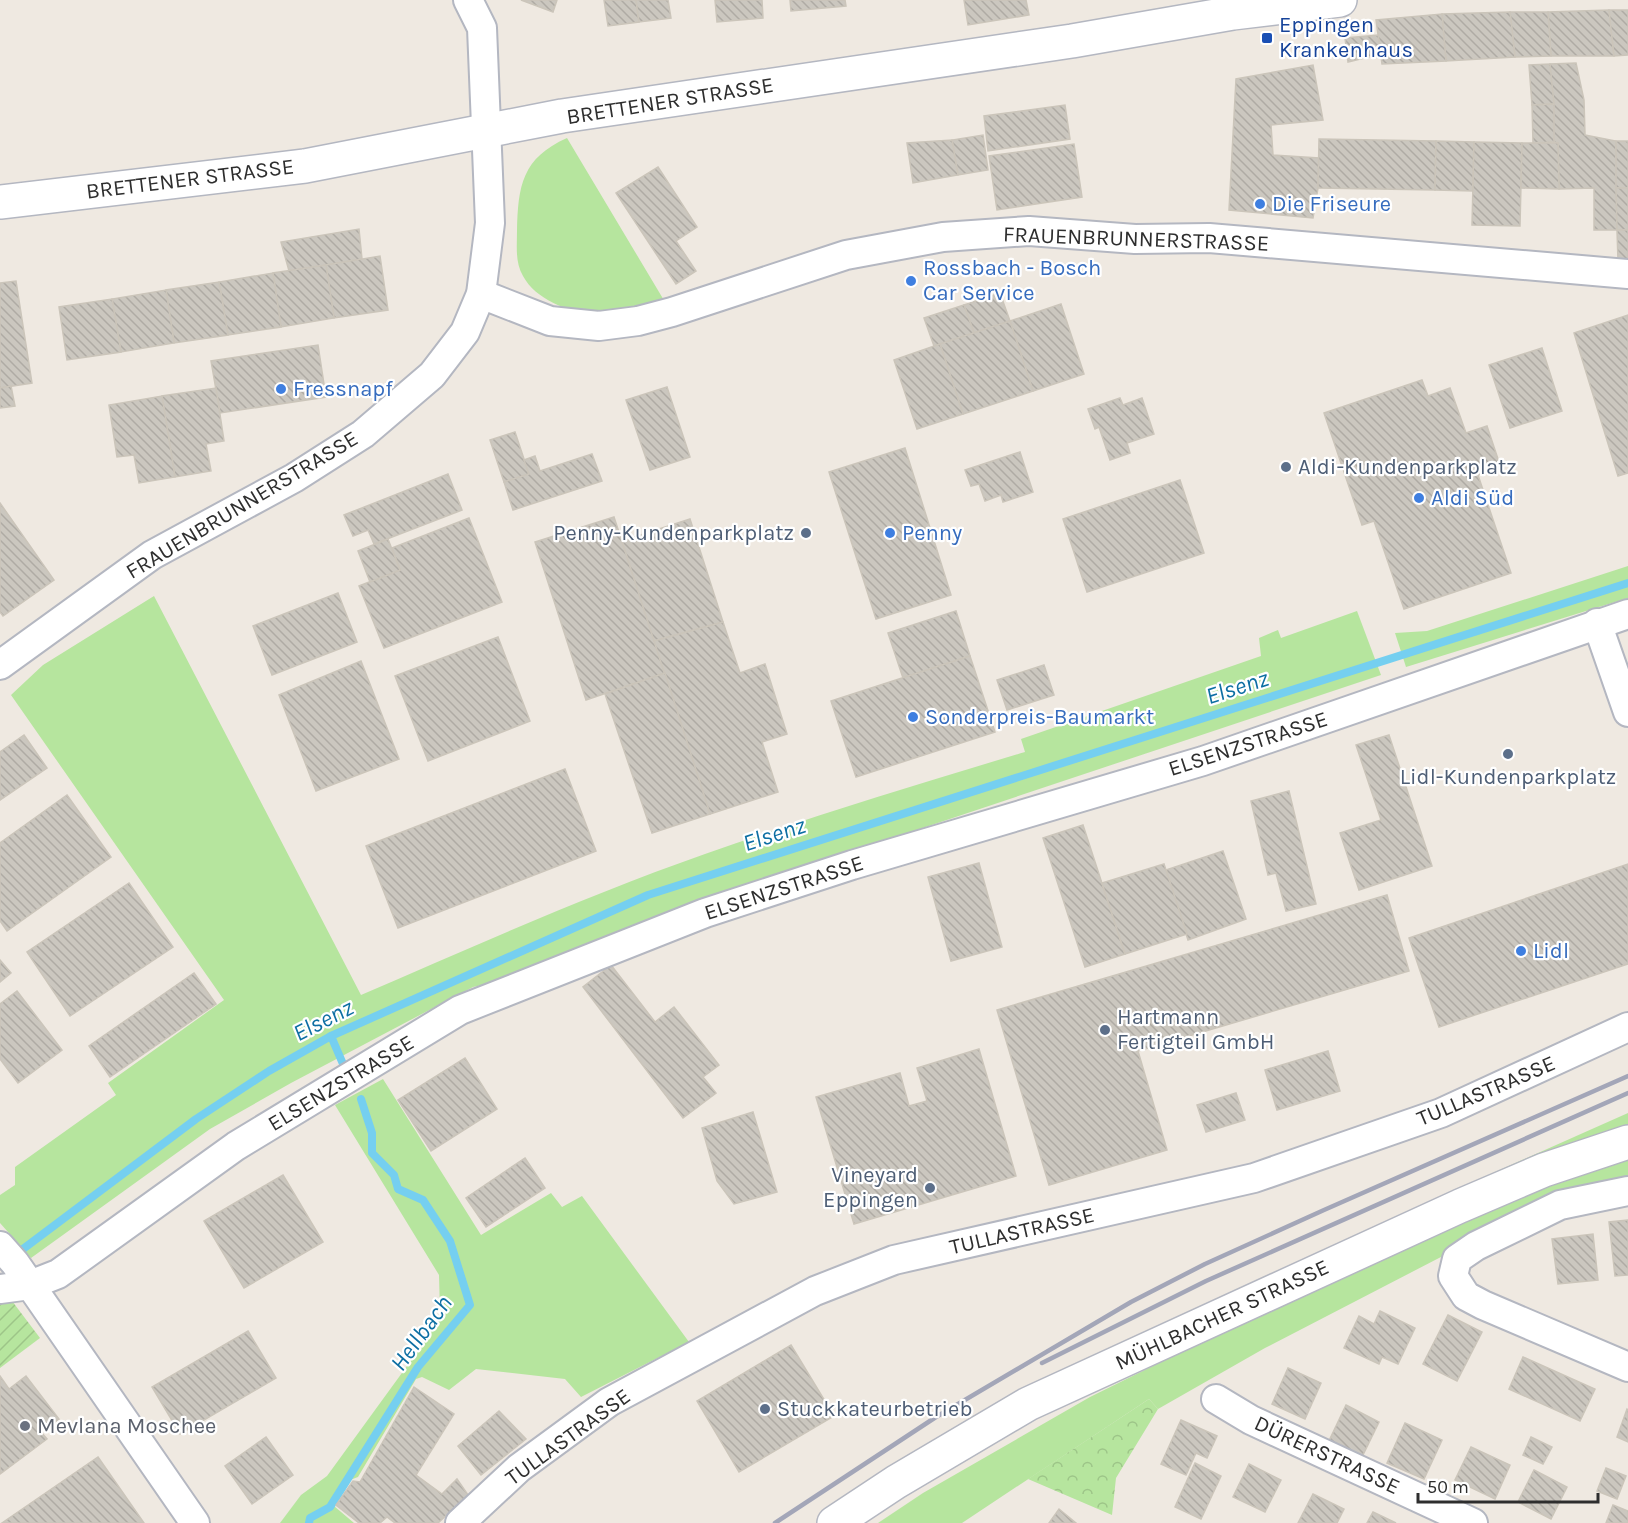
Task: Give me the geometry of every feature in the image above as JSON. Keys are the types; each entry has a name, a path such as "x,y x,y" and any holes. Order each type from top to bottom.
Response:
{"street":[{"name":"FRAUENBRUNNERSTRASSE","path":"0,664 152,555 294,478 363,434 406,400 432,375 465,332 481,294 490,223 484,132 482,27 468,0"},
{"name":"BRETTENER STRASSE","path":"0,202 304,166 573,115 1299,2 1340,0"},
{"name":"FRAUENBRUNNERSTRASSE","path":"481,294 550,321 600,326 638,321 672,312 846,255 943,237 1029,231 1135,239 1209,238 1628,274"},
{"name":"ELSENZSTRASSE","path":"0,1289 15,1265 58,1274 236,1146 460,1010 705,913 852,866 1203,761 1628,614"},
{"path":"1598,623 1628,712"},
{"name":"TULLASTRASSE","path":"460,1523 519,1468 609,1402 815,1291 894,1260 1254,1178 1441,1113 1628,1027"},
{"name":"MÜHLBACHER STRASSE","path":"834,1523 896,1482 1028,1404 1460,1206 1544,1170 1628,1142"},
{"path":"1628,1191 1560,1205 1476,1246 1457,1259 1453,1276 1467,1296 1483,1305 1628,1367"},
{"path":"15,1265 195,1523"},
{"name":"DÜRERSTRASSE","path":"1216,1399 1251,1420 1473,1523"}],"green space":[{"path":"567,138 665,302 619,313 593,315 573,311 544,298 523,276 517,249 521,187 532,164 540,155"},
{"path":"1628,566 1628,598 1406,667 1395,633 1427,631"},
{"path":"154,596 361,995 661,870 824,814 1025,752 1021,739 1261,656 1259,638 1278,630 1281,638 1357,611 1381,675 653,918 497,982 473,987 291,1083 210,1129 31,1258 0,1223 0,1195 15,1185 15,1167 116,1095 108,1083 224,1000 11,695 43,665"},
{"path":"383,1079 481,1235 551,1193 562,1207 582,1196 689,1342 581,1397 565,1379 476,1369 449,1390 422,1377 416,1379 358,1477 350,1480 334,1506 354,1523 280,1523 301,1495 327,1476 423,1344 440,1313 439,1275 335,1105"},
{"path":"1628,1113 1628,1127 1485,1181 1484,1177"},
{"path":"1628,1157 1628,1183 1563,1198 1439,1258 1265,1348 1158,1409 1149,1399 962,1523 878,1523 923,1493 1090,1397 1311,1288 1555,1177"},
{"path":"9,1297 40,1338 0,1368 0,1304"},
{"path":"1149,1399 1158,1409 1116,1478 1112,1515 1028,1479"}],"building":[{"path":"521,0 557,0 553,12"},
{"path":"604,0 636,0 639,22 608,26"},
{"path":"636,0 668,0 671,18 639,22"},
{"path":"715,0 762,0 763,18 717,22"},
{"path":"790,0 845,0 846,6 791,11"},
{"path":"964,0 1026,0 1029,15 968,25"},
{"path":"1609,10 1614,56 1551,56 1548,12"},
{"path":"1609,10 1628,10 1628,55 1614,56"},
{"path":"1510,12 1548,12 1551,56 1515,57"},
{"path":"1510,12 1515,57 1446,61 1442,14"},
{"path":"1442,14 1446,61 1382,64 1376,20"},
{"path":"1378,35 1381,54 1348,62 1345,38"},
{"path":"1576,63 1584,100 1585,135 1616,141 1617,230 1594,230 1594,188 1559,189 1558,143 1554,142 1550,64"},
{"path":"1550,64 1554,104 1532,105 1529,65"},
{"path":"1313,65 1323,120 1271,125 1273,155 1319,158 1318,188 1313,218 1229,210 1236,79"},
{"path":"1554,104 1554,142 1533,143 1532,105"},
{"path":"1065,105 1070,139 988,151 984,116"},
{"path":"983,135 988,170 958,175 952,140"},
{"path":"1319,139 1436,141 1435,190 1318,188"},
{"path":"952,140 958,175 913,183 907,143"},
{"path":"1436,141 1474,142 1473,191 1435,190"},
{"path":"1616,141 1628,141 1628,188 1616,188"},
{"path":"1474,142 1522,143 1520,226 1472,225"},
{"path":"1522,143 1558,143 1559,189 1521,188"},
{"path":"1074,144 1082,197 997,210 989,156"},
{"path":"658,167 697,227 676,241 696,271 676,284 616,193"},
{"path":"1616,188 1628,188 1628,230 1617,230"},
{"path":"359,229 362,259 289,271 281,242"},
{"path":"1617,230 1628,230 1628,261 1618,261"},
{"path":"380,256 388,310 334,318 326,265"},
{"path":"326,265 334,318 281,327 273,273"},
{"path":"273,273 281,327 228,335 219,282"},
{"path":"16,281 32,383 0,388 0,283"},
{"path":"219,282 228,335 174,343 166,290"},
{"path":"166,290 174,343 121,352 112,299"},
{"path":"1000,293 1010,321 974,333 964,305"},
{"path":"112,299 121,352 67,360 59,307"},
{"path":"1061,304 1084,374 1033,391 1010,321"},
{"path":"964,305 974,333 934,346 924,318"},
{"path":"1628,315 1628,473 1618,476 1574,333"},
{"path":"1010,321 1033,391 963,414 940,344"},
{"path":"940,344 963,414 917,429 894,360"},
{"path":"318,345 326,397 220,413 211,361"},
{"path":"1542,348 1562,411 1510,428 1489,365"},
{"name":"Aldi Süd","path":"1422,380 1428,396 1450,388 1466,433 1487,426 1501,468 1478,475 1511,573 1404,609 1374,521 1362,525 1324,413"},
{"path":"11,386 15,406 0,408 0,388"},
{"path":"667,387 690,457 650,470 626,400"},
{"path":"216,388 224,441 206,444 211,471 175,477 162,396"},
{"path":"162,396 175,477 139,483 134,455 117,457 109,405"},
{"path":"1120,398 1123,405 1142,398 1154,434 1127,443 1130,453 1110,460 1099,427 1095,429 1088,409"},
{"path":"515,432 529,474 504,482 490,440"},
{"name":"Penny","path":"905,448 951,595 876,619 829,472"},
{"path":"1020,452 1033,492 1003,502 1001,495 985,501 979,484 971,486 965,470"},
{"path":"592,454 602,481 513,510 504,482 529,474 524,460 535,456 540,471"},
{"path":"448,474 462,510 374,544 368,530 353,536 344,515"},
{"path":"1180,480 1204,553 1087,592 1063,519"},
{"path":"0,503 54,580 3,616 0,612"},
{"path":"614,517 665,673 586,700 535,542"},
{"path":"469,518 502,602 384,648 359,586 400,570 392,548"},
{"path":"690,519 723,622 654,641 622,541"},
{"path":"388,539 400,570 370,582 358,551"},
{"path":"338,593 357,642 272,675 253,626"},
{"path":"956,611 970,656 903,678 888,633"},
{"path":"723,622 740,673 765,664 787,734 762,742 778,792 710,814 654,641"},
{"path":"498,637 530,721 428,761 395,676"},
{"name":"Sonderpreis-Baumarkt","path":"970,656 995,732 856,777 831,701"},
{"path":"361,661 399,759 316,791 279,695"},
{"path":"1044,665 1054,695 1007,710 997,680"},
{"path":"665,673 710,814 652,833 605,694"},
{"path":"24,735 47,768 0,800 0,752"},
{"path":"1389,735 1432,866 1359,890 1340,833 1381,820 1356,745"},
{"path":"565,769 596,851 398,928 366,846"},
{"path":"1289,791 1316,904 1286,911 1276,873 1268,875 1251,801"},
{"path":"67,795 111,857 7,931 0,921 0,843"},
{"path":"1083,825 1125,954 1085,967 1043,838"},
{"path":"1223,851 1246,919 1188,940 1166,870"},
{"path":"979,863 1002,947 951,961 928,877"},
{"path":"1164,864 1187,934 1125,954 1102,883"},
{"name":"Lidl","path":"1628,864 1628,964 1439,1027 1409,938"},
{"path":"129,883 173,947 70,1016 27,952"},
{"name":"Hartmann Fertigteil GmbH","path":"1387,895 1409,971 1138,1051 1167,1150 1049,1185 997,1010"},
{"path":"0,960 11,973 0,982"},
{"path":"611,965 655,1022 674,1007 719,1065 703,1077 716,1093 683,1118 583,987"},
{"path":"194,973 216,1004 110,1077 89,1046"},
{"path":"17,991 62,1050 18,1083 0,1059 0,1004"},
{"path":"979,1049 1016,1176 854,1224 816,1097 900,1073 909,1106 927,1101 917,1068"},
{"path":"1328,1051 1340,1091 1277,1110 1265,1070"},
{"path":"465,1058 497,1109 431,1151 398,1100"},
{"path":"1236,1093 1245,1120 1206,1132 1197,1105"},
{"path":"753,1112 777,1192 734,1204 717,1181 702,1128"},
{"path":"525,1158 545,1188 486,1227 466,1198"},
{"path":"283,1175 323,1242 244,1288 204,1221"},
{"path":"1628,1220 1628,1275 1615,1276 1609,1222"},
{"path":"1593,1234 1598,1280 1558,1284 1552,1239"},
{"path":"1380,1311 1415,1328 1398,1364 1382,1357 1379,1364 1344,1348 1359,1316 1374,1324"},
{"path":"1448,1315 1482,1332 1457,1381 1423,1364"},
{"path":"248,1331 276,1378 180,1434 152,1387"},
{"name":"Stuckkateurbetrieb","path":"791,1345 834,1416 739,1472 697,1401"},
{"path":"1523,1357 1595,1389 1580,1421 1509,1389"},
{"path":"1288,1368 1321,1383 1305,1419 1272,1404"},
{"name":"Mevlana Moschee","path":"0,1376 9,1389 26,1376 59,1419 41,1432 47,1439 0,1474"},
{"path":"414,1387 454,1414 416,1475 442,1494 457,1479 468,1495 438,1523 395,1523 387,1517 380,1523 359,1523 336,1505 353,1481 360,1482"},
{"path":"1346,1405 1379,1422 1361,1459 1328,1443"},
{"path":"1628,1410 1628,1442 1617,1437"},
{"path":"499,1411 526,1439 481,1475 458,1446"},
{"path":"1181,1420 1217,1436 1207,1458 1196,1453 1186,1475 1161,1464"},
{"path":"1405,1423 1442,1440 1424,1479 1387,1463"},
{"path":"266,1437 293,1475 252,1504 225,1466"},
{"path":"1531,1437 1552,1447 1543,1464 1523,1455"},
{"path":"1471,1447 1510,1465 1495,1499 1455,1480"},
{"path":"98,1457 144,1523 2,1523"},
{"path":"1195,1463 1221,1476 1201,1519 1175,1507"},
{"path":"1249,1464 1281,1480 1265,1512 1233,1497"},
{"path":"1606,1468 1626,1476 1617,1499 1597,1491"},
{"path":"1534,1470 1567,1487 1551,1519 1518,1502"},
{"path":"1313,1494 1344,1509 1337,1523 1298,1523"},
{"path":"1613,1505 1628,1511 1628,1523 1606,1523"},
{"path":"1059,1509 1076,1523 1049,1523"},
{"path":"1373,1512 1396,1523 1367,1523"}],"waterway":[{"name":"Elsenz","path":"15,1255 196,1119 269,1071 331,1036 648,895 1628,583"},
{"name":"Hellbach","path":"331,1036 343,1064"},
{"name":"Hellbach","path":"309,1523 310,1518 330,1507 418,1367 470,1305 450,1241 423,1200 398,1189 394,1175 372,1153 372,1133 361,1099"}],"railway":[{"path":"775,1523 936,1417 1131,1302 1205,1264 1628,1076"},
{"path":"1042,1363 1206,1281 1628,1093"}],"place":[{"name":"Eppingen Krankenhaus","path":"1267,38"},
{"name":"Die Friseure","path":"1260,204"},
{"name":"Rossbach - Bosch Car Service","path":"911,281"},
{"name":"Fressnapf","path":"281,389"},
{"name":"Aldi-Kundenparkplatz","path":"1286,467"},
{"name":"Aldi Süd","path":"1419,498"},
{"name":"Penny-Kundenparkplatz","path":"806,533"},
{"name":"Penny","path":"890,533"},
{"name":"Sonderpreis-Baumarkt","path":"913,717"},
{"name":"Lidl-Kundenparkplatz","path":"1508,754"},
{"name":"Lidl","path":"1521,951"},
{"name":"Hartmann Fertigteil GmbH","path":"1105,1030"},
{"name":"Vineyard Eppingen","path":"930,1188"},
{"name":"Stuckkateurbetrieb","path":"765,1409"},
{"name":"Mevlana Moschee","path":"25,1426"}]}
